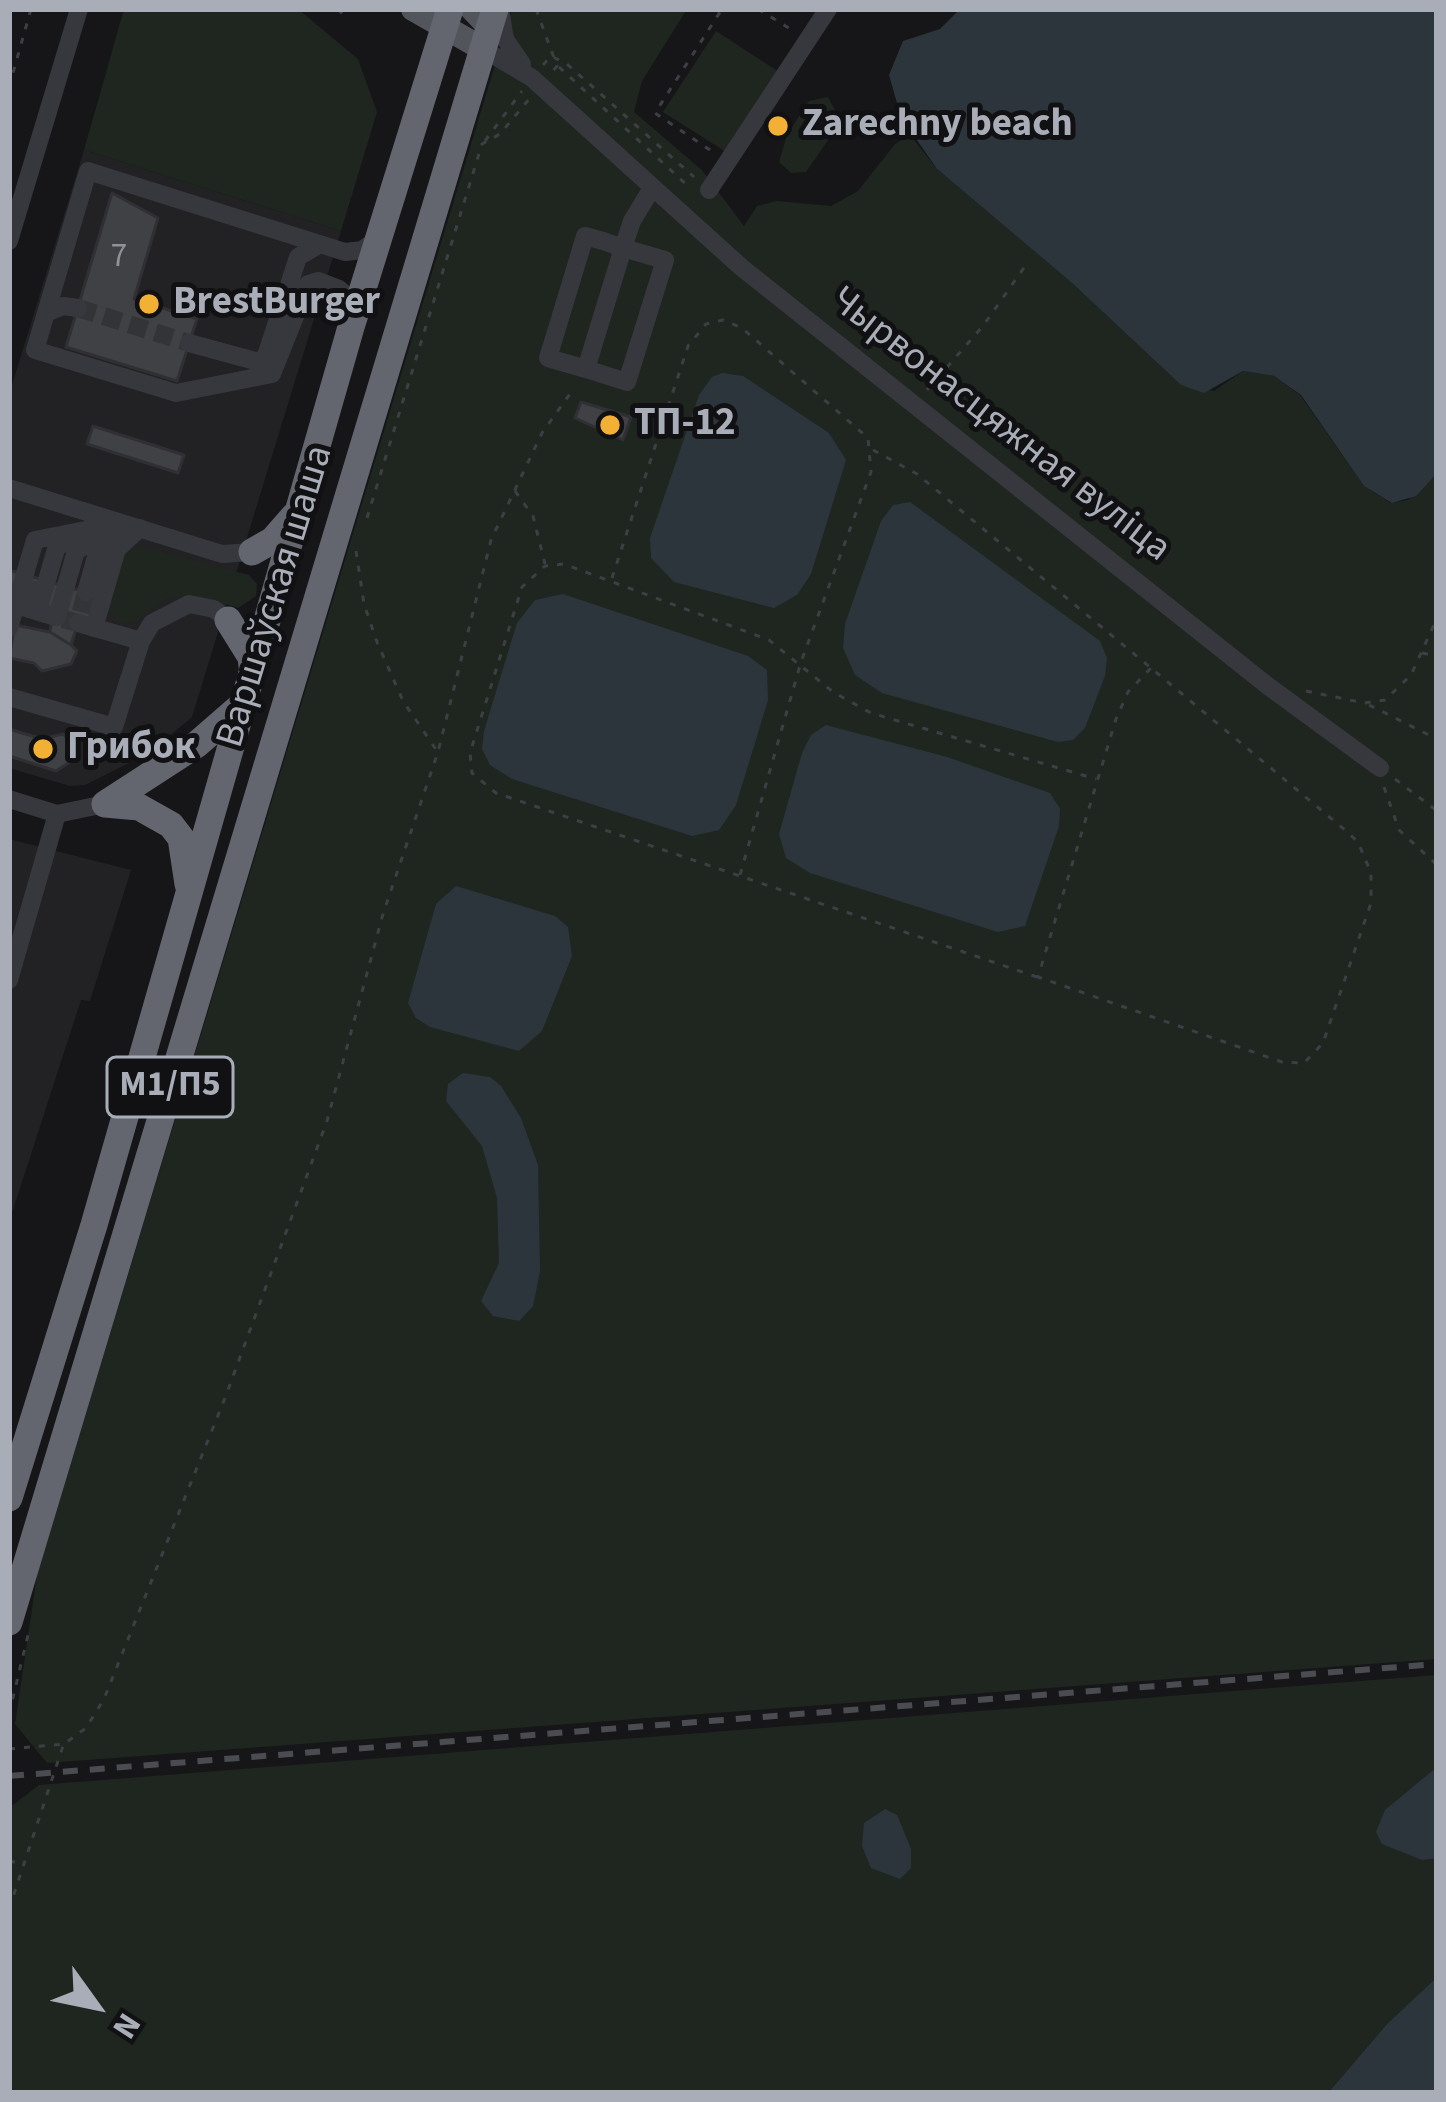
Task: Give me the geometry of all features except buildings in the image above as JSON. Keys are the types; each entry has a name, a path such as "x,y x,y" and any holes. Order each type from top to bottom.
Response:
{"highway":[{"name":"Варшаўская шаша","path":"9,1498 351,327 447,20"},
{"name":"Варшаўская шаша","path":"9,1622 488,21"},
{"path":"252,552 273,540 300,508"},
{"path":"105,804 196,745 248,690 250,657 228,620"},
{"path":"105,804 139,808 171,825 181,838 189,893"}],"main road":[{"name":"Чырвонасцяжная вуліца","path":"413,9 447,20 488,21"}],"street":[{"path":"9,241 79,9"},
{"path":"705,194 828,9"},
{"name":"Чырвонасцяжная вуліца","path":"488,21 537,81 652,188 913,404 1268,686 1380,768"},
{"name":"Чырвонасцяжная вуліца","path":"488,21 537,81"},
{"path":"351,327 348,297 325,283 308,284 272,374 176,393 35,350 88,171 345,252 362,250 378,239"},
{"path":"586,369 623,248 652,188"},
{"path":"585,236 623,248 665,260 627,382 548,358 585,236"},
{"path":"189,344 259,362 266,356 298,257 320,244"},
{"path":"46,313 63,306 78,308"},
{"path":"9,488 222,554 252,552"},
{"path":"16,572 26,536 133,525"},
{"path":"86,592 95,557 133,525"},
{"path":"60,618 86,554 133,525"},
{"path":"60,618 57,546 133,525"},
{"path":"60,618 133,525"},
{"path":"9,628 35,540 133,525"},
{"path":"9,697 114,728 141,640 152,622 174,607 214,609 228,620"},
{"path":"60,618 141,640"},
{"path":"9,799 57,814 105,804"},
{"path":"9,980 57,814"}],"path":[{"path":"9,87 31,9"},
{"path":"338,9 345,17"},
{"path":"536,9 557,66 705,194"},
{"path":"722,9 655,113 728,161"},
{"path":"758,9 808,40"},
{"path":"362,533 482,144 500,134 537,81 557,66"},
{"path":"913,404 971,340 1028,262"},
{"path":"611,580 688,346 706,324 723,320 742,328 861,429 872,450 872,472 801,662 740,875"},
{"path":"9,1749 64,1744 86,1728 104,1700 242,1354 327,1121 383,914 438,752 473,594 542,434 572,391"},
{"path":"872,450 916,474 1346,830 1366,856 1371,903 1323,1043 1304,1063 1282,1062 496,793 472,773 470,753 517,597 545,566 564,564 751,632 801,662 833,692 872,713 1096,779"},
{"path":"515,490 533,516 545,566"},
{"path":"348,570 356,550 364,604 377,642 404,701 438,752"},
{"path":"1364,703 1395,694 1437,618"},
{"path":"1420,653 1437,656"},
{"path":"1038,977 1121,704 1151,668"},
{"path":"1268,686 1364,703 1437,739"},
{"path":"1380,768 1437,811"},
{"path":"1380,768 1399,830 1437,865"},
{"path":"9,1910 64,1744"},
{"path":"9,1862 24,1864"},
{"path":"9,1975 9,2003"}],"shaded area":[{"path":"124,9 298,9 358,59 377,112 341,231 84,150"},
{"path":"512,9 687,9 642,81 634,112 702,170 744,226 757,206 776,201 831,206 858,191 895,144 910,135 937,169 1072,283 1181,385 1214,391 1243,371 1274,376 1300,395 1364,486 1391,503 1408,500 1437,473 1437,1659 47,1763 15,1724 37,1575"},
{"path":"960,9 1437,9 1437,473 1416,496 1392,503 1364,486 1301,395 1274,376 1243,371 1204,393 1181,385 1072,283 937,169 901,117 889,75 903,41 940,29"},
{"path":"716,31 779,72 726,152 663,112"},
{"path":"828,97 836,112 833,133 806,172 791,173 779,162 787,135 809,101"},
{"path":"84,150 341,231 192,717 149,753 85,785 70,786 9,768 9,395"},
{"path":"722,373 743,376 829,433 846,460 811,574 797,595 774,608 674,582 651,558 650,538 699,395 712,377"},
{"path":"910,502 1100,641 1107,658 1105,676 1085,728 1073,740 1058,742 882,693 855,675 843,648 845,624 881,521 893,505"},
{"path":"132,544 249,575 257,584 256,596 238,608 211,599 169,597 136,621 121,624 106,609 123,553"},
{"path":"563,594 748,656 767,670 768,700 736,805 719,830 692,836 512,779 490,765 482,749 484,731 517,623 535,600"},
{"path":"826,725 947,757 1050,793 1060,809 1059,826 1025,926 998,932 810,873 786,858 779,834 802,753 811,735"},
{"path":"9,839 131,870 90,1001 81,1000 9,1222"},
{"path":"456,886 555,916 568,927 572,956 542,1031 519,1051 430,1027 416,1018 408,1003 436,904"},
{"path":"463,1073 490,1077 501,1086 521,1118 538,1165 540,1271 533,1306 519,1321 493,1316 481,1301 499,1263 497,1198 482,1146 446,1101 448,1084"},
{"path":"1437,1675 1437,1977 1387,2024 1328,2093 9,2093 9,1808 39,1785"},
{"path":"1437,1767 1437,1858 1422,1860 1382,1844 1376,1832 1385,1810"},
{"path":"885,1809 897,1815 911,1849 911,1868 900,1879 871,1868 862,1846 864,1823"},
{"path":"1437,1977 1437,2093 1328,2093 1387,2024"}],"tunnel":[{"path":"78,308 189,343"},
{"path":"63,619 78,623 86,592"}],"railway":[{"path":"9,1776 1437,1664"}],"place":[{"name":"Zarechny beach","path":"778,126"},
{"name":"BrestBurger","path":"149,304"},
{"name":"ТП-12","path":"610,425"},
{"name":"Грибок","path":"43,749"}]}
